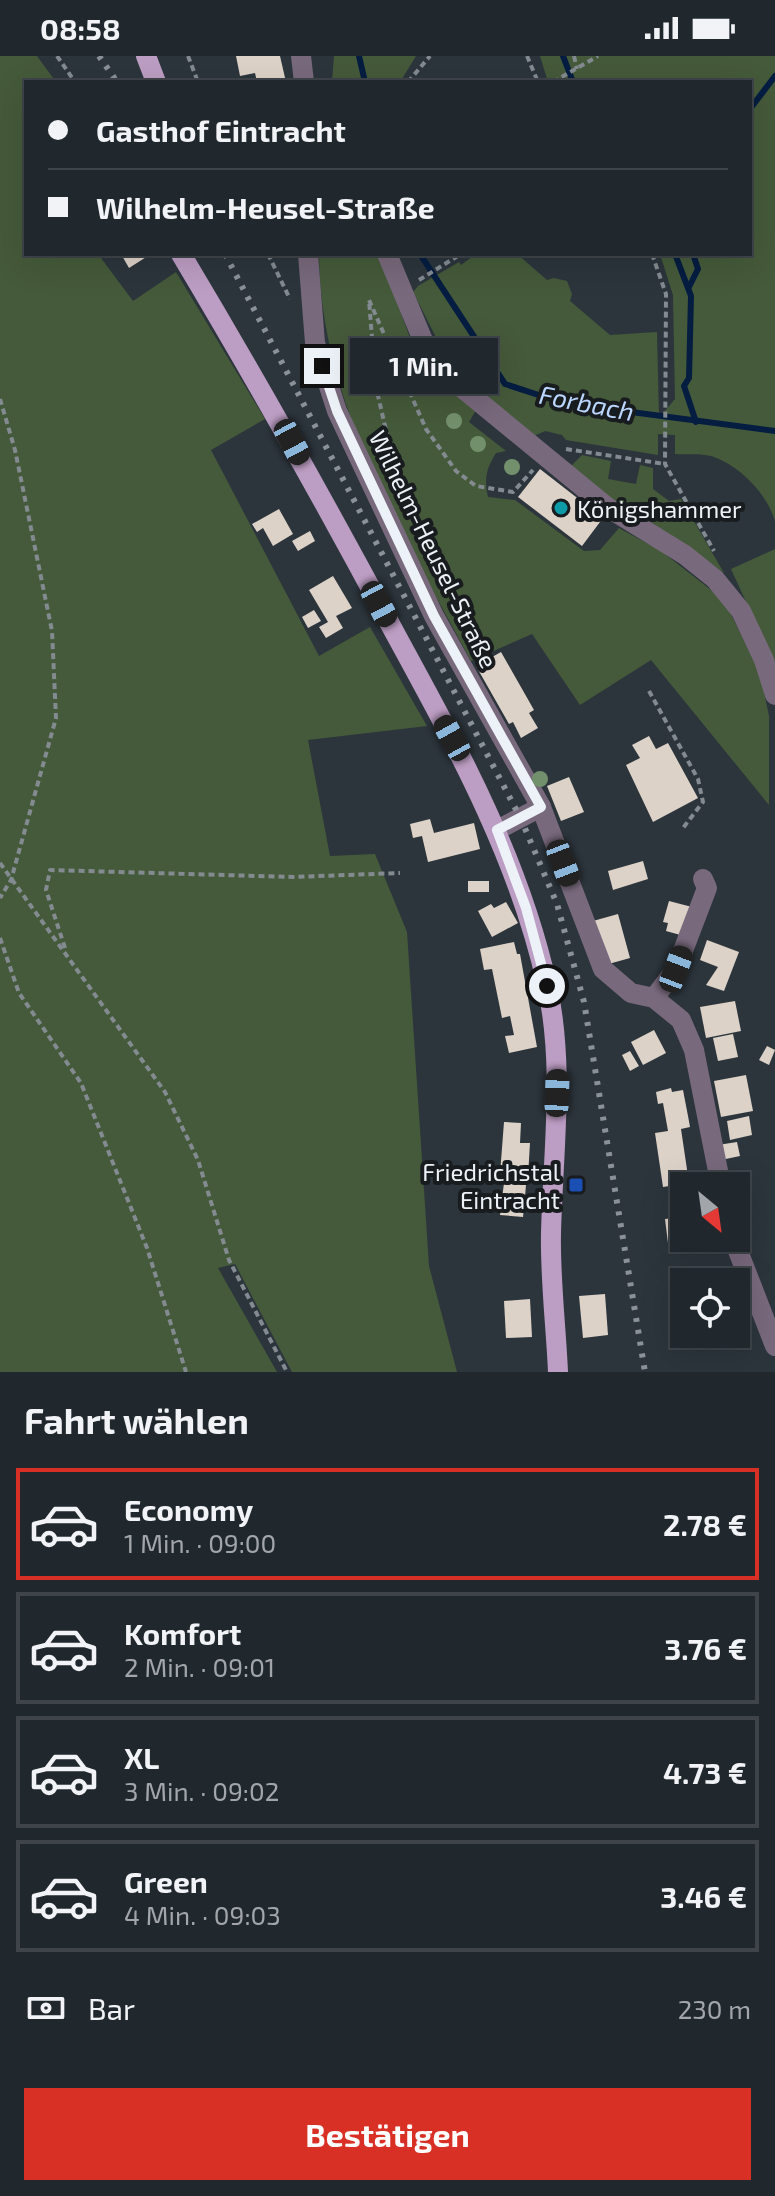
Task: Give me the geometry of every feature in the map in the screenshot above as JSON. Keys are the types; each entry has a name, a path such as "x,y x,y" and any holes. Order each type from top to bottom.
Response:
{"main road":[{"path":"146,56 155,80"},
{"path":"182,256 278,416 466,765 497,830 526,908 547,986 558,1063 551,1235 558,1372"}],"street":[{"path":"301,56 304,80"},
{"name":"Wilhelm-Heusel-Straße","path":"308,256 315,343 337,411 434,616 541,807 603,969 631,993 654,998 681,1020 694,1050 718,1172"},
{"path":"388,256 427,350 450,378 607,507 685,555 715,579 741,611 764,660 775,695"},
{"path":"497,830 541,807"},
{"path":"654,998 676,969 707,888 703,879"},
{"path":"738,1252 773,1341"},
{"path":"773,1341 775,1314"}],"path":[{"path":"57,56 74,80"},
{"path":"188,56 197,80"},
{"path":"410,80 430,56"},
{"path":"527,56 537,80"},
{"path":"574,56 577,69"},
{"path":"558,80 598,56"},
{"path":"413,283 459,256"},
{"path":"653,256 666,294 665,464 718,558"},
{"path":"386,467 397,485 376,387 369,300 426,429 456,471 476,486 513,492 544,457 569,448 665,464"},
{"path":"0,399 15,450 52,631 56,718 11,880 0,898"},
{"path":"649,691 698,779 703,802 683,828"},
{"path":"0,863 165,1092 198,1160 229,1260 287,1372"},
{"path":"67,954 46,890 50,870 293,877 400,873"},
{"path":"0,938 19,993 81,1083 147,1248 186,1372"}],"green space":[{"path":"0,56 37,56 55,80 24,80 24,256 99,256 133,301 176,272 265,419 211,450 319,656 370,627 427,726 308,740 330,856 375,854 407,932 429,1266 457,1372 292,1372 235,1264 218,1268 277,1372 0,1372"},
{"path":"334,56 416,56 401,80 332,80"},
{"path":"540,56 775,56 775,521 766,501 734,467 714,457 675,454 675,435 658,434 658,455 566,440 562,435 545,431 534,436 465,378 442,349 413,292 418,286 473,256 519,256 547,280 567,281 572,294 570,301 610,335 657,332 659,418 675,399 673,295 661,256 752,256 752,80 547,80"},
{"path":"319,256 380,256 413,346 476,410 469,422 506,451 496,453 490,464 486,479 488,497 515,500 584,551 600,550 619,528 661,551 724,600 760,673 769,716 769,805 651,660 580,705 532,634 471,661 393,515 370,465 334,362 323,309"},
{"path":"582,455 611,461 608,479 636,484 640,465 653,468 653,489 669,501 681,499 724,573 607,496 570,467"},
{"path":"775,549 775,665 731,569"}],"building":[{"path":"236,56 280,56 286,80 257,80 255,73 240,76"},
{"path":"122,256 148,256 129,268"},
{"name":"Königshammer","path":"540,469 603,518 582,546 518,497"},
{"path":"279,509 293,534 273,546 263,528 257,532 252,524"},
{"path":"310,531 315,541 298,551 292,541"},
{"path":"333,576 352,608 336,616 343,628 326,638 319,627 328,622 309,590"},
{"path":"314,610 321,621 308,628 302,617"},
{"path":"501,652 534,710 529,713 538,728 521,738 513,722 509,724 476,666"},
{"path":"649,736 656,749 668,743 698,798 653,822 626,765 640,758 632,745"},
{"path":"569,777 584,812 561,821 547,786"},
{"path":"430,819 434,833 474,823 480,849 428,862 422,836 413,838 410,824"},
{"path":"643,861 648,879 613,890 608,871"},
{"path":"468,881 489,881 489,892 468,892"},
{"path":"669,901 692,907 684,936 666,931 668,923 663,922"},
{"path":"506,902 518,923 492,937 478,911 491,904 494,908"},
{"path":"618,914 630,958 605,965 593,921"},
{"path":"707,940 739,952 724,991 706,985 718,967 700,960"},
{"path":"514,942 517,954 520,954 537,1047 509,1053 505,1036 514,1035 510,1016 502,1018 492,969 484,970 480,949"},
{"path":"735,1001 741,1031 706,1038 700,1007"},
{"path":"654,1030 666,1053 643,1065 631,1042"},
{"path":"733,1034 738,1057 718,1061 713,1038"},
{"path":"767,1046 775,1050 769,1065 759,1060"},
{"path":"630,1051 639,1066 630,1071 622,1055"},
{"path":"746,1075 753,1111 721,1117 714,1081"},
{"path":"671,1088 672,1092 683,1090 690,1127 681,1129 687,1172 670,1172 670,1186 663,1187 655,1133 668,1131 663,1103 658,1104 656,1092"},
{"path":"749,1116 752,1135 730,1140 727,1121"},
{"path":"504,1122 521,1123 520,1143 530,1143 528,1176 500,1174"},
{"path":"737,1142 740,1156 721,1160 718,1145"},
{"path":"504,1183 526,1185 523,1217 500,1215"},
{"path":"670,1218 670,1251 669,1251 665,1219"},
{"path":"605,1294 608,1335 583,1338 579,1296"},
{"path":"530,1299 532,1337 506,1338 504,1301"}],"waterway":[{"name":"Forbach","path":"359,56 365,80"},
{"path":"563,56 572,80"},
{"path":"752,106 775,76"},
{"name":"Forbach","path":"421,256 505,384 563,403 775,431"},
{"path":"676,256 691,296 689,378 684,386 696,422"},
{"path":"689,287 698,269 694,256"}],"railway":[{"path":"99,56 116,80"},
{"path":"226,256 521,819 557,904 584,1002 645,1372"}],"place":[{"name":"Königshammer","path":"561,508"},
{"name":"Friedrichstal Eintracht","path":"576,1185"}],"route":[{"path":"322,366 337,411 434,616 541,807 497,830 526,908 547,986"}]}
